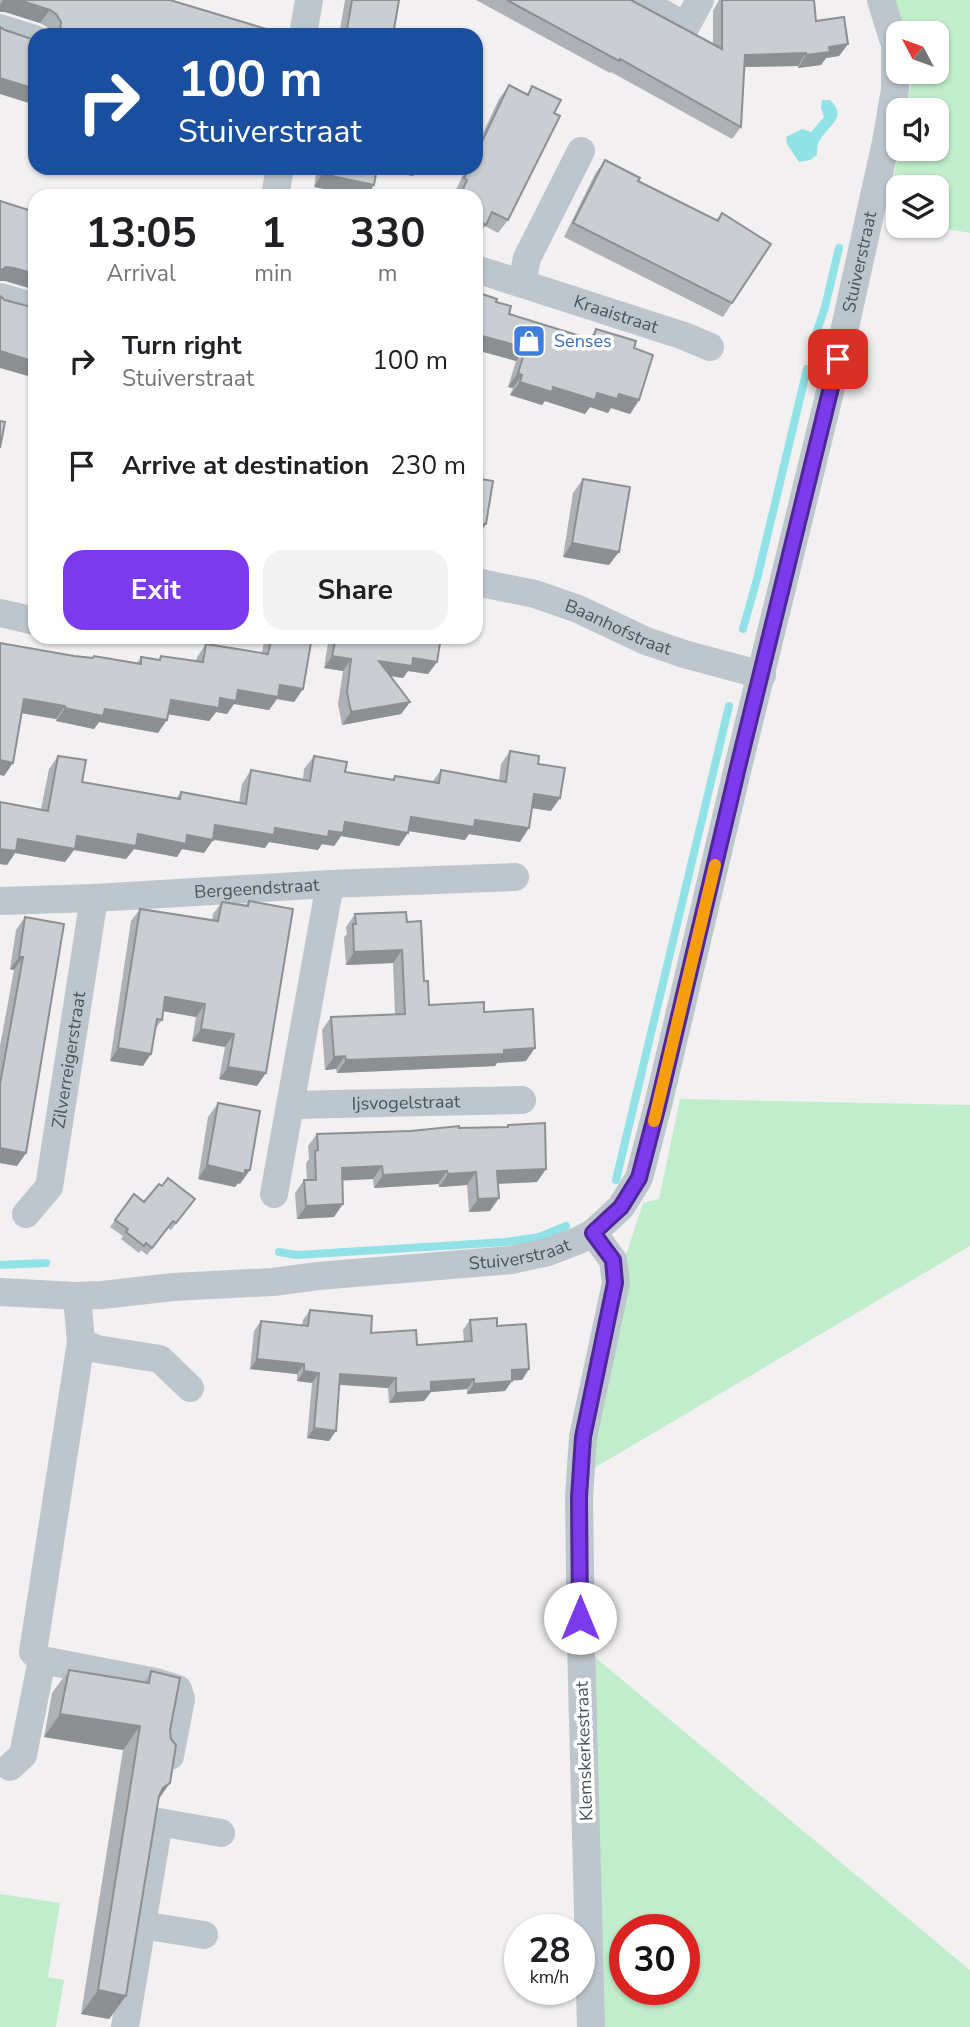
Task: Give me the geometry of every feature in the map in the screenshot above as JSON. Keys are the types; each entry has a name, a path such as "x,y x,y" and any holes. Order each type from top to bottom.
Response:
{"street":[{"path":"304,28 309,0"},
{"path":"638,0 686,26 700,0"},
{"name":"Stuiverstraat","path":"0,1292 77,1296 173,1287 273,1282 511,1260 548,1252 593,1233 621,1207 639,1178 658,1105 838,359 886,142 895,90 895,45 881,0"},
{"path":"0,28 28,37"},
{"path":"522,283 527,258 581,151"},
{"name":"Kraaistraat","path":"483,271 684,336 709,347"},
{"path":"0,297 28,305"},
{"name":"Baanhofstraat","path":"483,583 535,594 578,609 646,641 762,675"},
{"path":"0,613 28,619"},
{"name":"Bergeendstraat","path":"0,901 515,877"},
{"path":"274,1194 330,884"},
{"name":"Zilverreigerstraat","path":"26,1214 49,1187 94,898"},
{"name":"Ijsvogelstraat","path":"290,1105 522,1100"},
{"name":"Klemskerkestraat","path":"591,2027 579,1497 583,1437 615,1283 613,1260 593,1233"},
{"path":"77,1296 81,1342 33,1652 42,1660 156,1682 178,1689 181,1699 170,1756"},
{"path":"81,1342 97,1349 160,1359 190,1388"},
{"path":"10,1767 23,1755 42,1660"},
{"path":"125,2027 159,1822 221,1833"},
{"path":"142,1925 204,1935"}],"green space":[{"path":"895,0 970,0 970,233 949,229 949,175 894,175 897,161 949,161 949,98 908,98 911,84 949,84 949,21 902,21"},
{"path":"680,1099 970,1105 970,1246 589,1471 625,1284 626,1255 643,1203 659,1199"},
{"path":"590,1653 970,1970 970,2027 601,2027"},
{"path":"0,1894 60,1903 48,1977 64,1980 56,2027 0,2027"}],"water":[{"path":"822,100 830,100 835,106 837,118 821,138 817,155 810,160 799,162 787,144 786,137 802,129 811,132 824,117"}],"building":[{"path":"19,0 170,0 263,28 60,28 61,22 50,10"},
{"path":"352,0 399,0 394,28 347,28"},
{"path":"507,0 631,0 722,49 722,0 814,0 816,21 844,17 848,44 829,47 830,52 806,55 745,55 741,127"},
{"path":"0,27 28,38 28,87 0,78"},
{"path":"509,85 528,95 532,86 561,100 554,113 560,116 508,220 492,212 486,225 483,224 483,189 463,189 467,180 464,178 466,175 483,175 483,139"},
{"path":"605,160 640,178 638,181 718,221 722,213 771,244 732,303 573,223"},
{"path":"327,175 376,175 374,185"},
{"path":"0,201 28,210 28,272 6,267 0,271"},
{"path":"483,294 511,306 509,314 593,340 596,329 636,341 634,348 653,355 639,400 619,394 617,399 597,393 595,400 553,387 552,392 520,382 522,375 518,373 526,348 483,336"},
{"path":"0,296 28,306 28,360 0,351"},
{"path":"0,421 5,422 0,448"},
{"path":"483,479 493,481 486,524 483,524"},
{"path":"583,479 630,487 619,552 572,543"},
{"path":"0,643 141,664 141,657 160,660 161,656 203,662 206,644 268,654 270,644 311,644 303,689 280,685 278,697 238,690 236,701 220,698 219,708 171,700 167,720 105,709 103,716 24,699 13,763 0,760"},
{"path":"335,644 440,644 437,662 413,658 412,666 379,661 410,702 351,712 347,692 351,659 332,656"},
{"path":"510,751 539,756 538,764 565,768 560,798 534,794 529,828 475,820 474,827 411,817 408,833 345,822 343,833 329,831 328,837 275,828 274,835 215,825 213,840 187,835 186,844 138,834 136,846 77,836 75,849 18,839 16,851 0,849 0,802 48,811 58,756 86,760 82,782 180,799 181,792 246,804 251,770 310,781 314,756 347,762 345,772 394,780 395,776 439,783 441,770 506,782"},
{"path":"249,901 293,909 266,1073 228,1067 234,1034 201,1029 205,1004 165,997 162,1020 157,1019 151,1054 118,1048 140,909 218,921 222,902 248,906"},
{"path":"406,912 407,922 421,921 424,981 428,981 429,1005 484,1002 484,1012 533,1009 535,1048 504,1050 504,1054 346,1060 345,1056 334,1057 331,1017 405,1014 402,950 354,952 355,914"},
{"path":"25,917 64,924 26,1153 0,1148 0,1084 23,957 19,957"},
{"path":"218,1103 260,1111 250,1170 245,1170 245,1174 207,1165"},
{"path":"545,1123 546,1169 497,1171 499,1198 478,1199 476,1172 383,1175 382,1166 342,1168 343,1204 306,1206 304,1180 316,1180 317,1134 411,1131 459,1126 508,1127"},
{"path":"168,1178 195,1199 152,1248 146,1243 144,1246 115,1220 134,1194 144,1202 159,1184 162,1186"},
{"path":"310,1310 372,1316 371,1333 416,1330 417,1345 472,1341 470,1320 497,1318 497,1326 526,1324 529,1369 512,1370 512,1381 474,1384 474,1379 431,1382 431,1391 396,1393 396,1378 340,1374 336,1431 314,1428 319,1373 304,1371 304,1364 257,1359 261,1321 308,1326"},
{"path":"69,1670 149,1683 151,1671 180,1678 170,1730 171,1739 176,1745 170,1783 163,1788 159,1796 126,1996 98,1990 140,1726 60,1714"}],"waterway":[{"path":"814,340 839,248"},
{"path":"743,629 807,369"},
{"path":"616,1180 729,706"},
{"path":"279,1252 297,1255 506,1242 539,1237 566,1226"},
{"path":"0,1265 46,1263"}],"slow traffic":[{"path":"654,1121 715,865"}],"place":[{"name":"Senses","path":"529,341"}],"route":[{"path":"580,1618 579,1497 583,1437 615,1283 613,1260 593,1233 621,1207 639,1178 838,359"}]}
